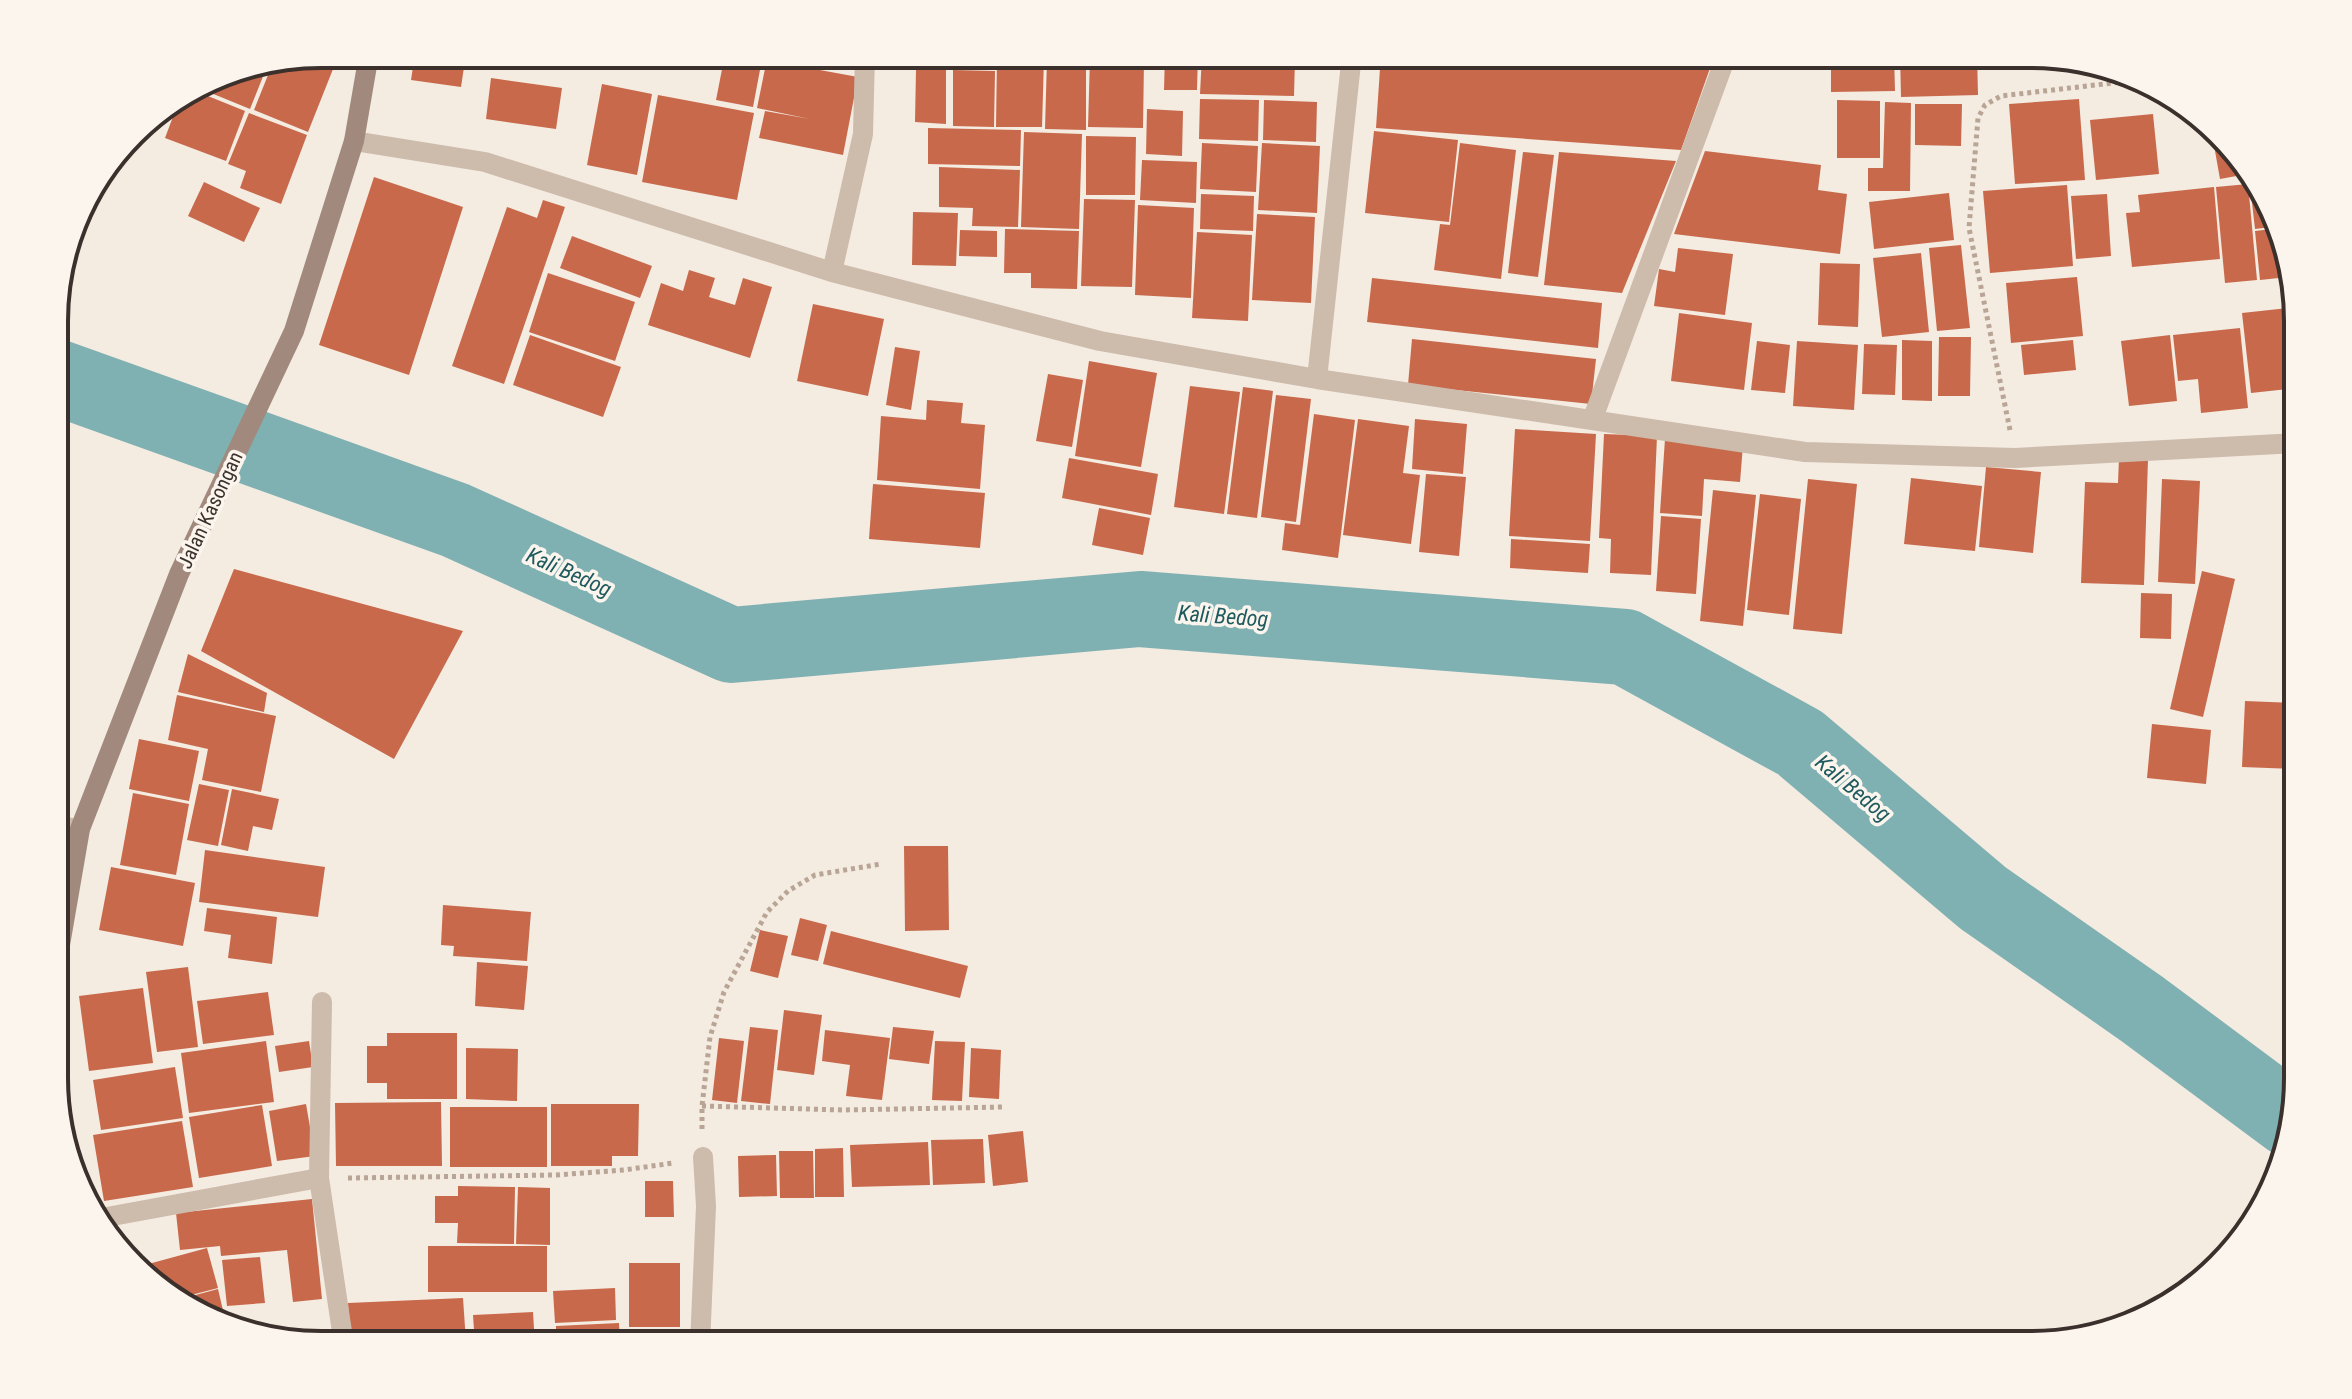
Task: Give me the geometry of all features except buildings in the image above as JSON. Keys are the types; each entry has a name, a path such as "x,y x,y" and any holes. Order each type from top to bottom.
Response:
{"main road":[{"name":"Jalan Kasongan","path":"68,896 80,829 179,574 294,331 354,141 366,69"}],"street":[{"path":"1317,379 1350,68"},
{"path":"1593,418 1722,68"},
{"path":"832,272 863,134 865,69"},
{"path":"354,141 485,162 832,272 1100,341 1317,379 1805,452 2015,458 2283,444"},
{"path":"68,828 80,829"},
{"path":"322,1002 319,1178 342,1331"},
{"path":"701,1331 706,1206 703,1157"},
{"path":"110,1217 319,1178"}],"path":[{"path":"2015,458 1969,228 1978,118 1985,105 2001,96 2115,83"},
{"path":"319,1178 556,1175 647,1168 703,1157 702,1106 710,1037 724,992 767,912 788,891 815,875 881,864"},
{"path":"702,1106 843,1110 1004,1107"}],"waterway":[{"name":"Kali Bedog","path":"68,381 455,520 731,645 1140,609 1625,647 1800,743 1983,898 2142,1009 2281,1112"}]}
